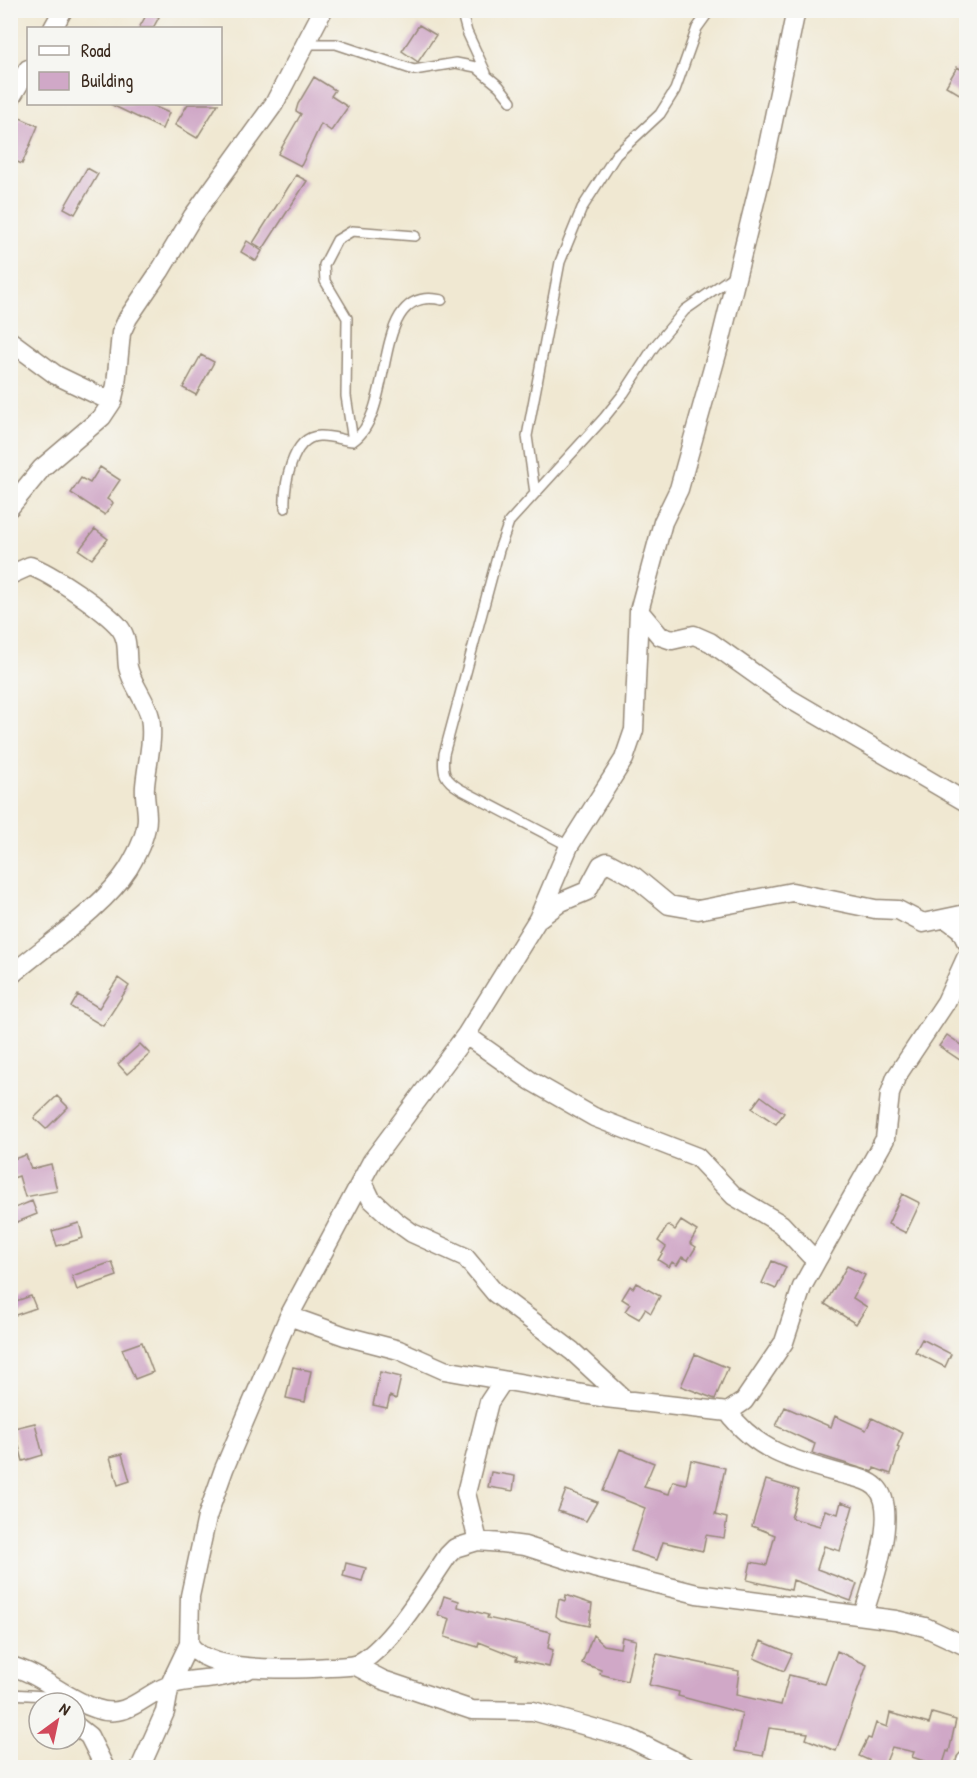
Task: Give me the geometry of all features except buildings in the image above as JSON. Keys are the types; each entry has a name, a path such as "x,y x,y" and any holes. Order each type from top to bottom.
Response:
{"street":[{"path":"54,27 63,10"},
{"path":"10,507 42,468 102,417 112,402 121,333 128,318 193,216 274,104 323,10"},
{"path":"140,1767 165,1712 170,1684 189,1644 190,1596 207,1517 228,1460 289,1316 372,1161 466,1035 538,919 569,846 624,759 634,730 639,611 663,522 679,489 720,343 764,165 796,10"},
{"path":"10,99 27,71"},
{"path":"10,341 56,375 112,402"},
{"path":"10,575 30,566 48,572 121,629 127,643 131,678 149,716 151,738 145,788 147,819 142,840 129,867 115,888 94,908 10,976"},
{"path":"639,611 660,636 672,640 694,635 710,642 808,710 966,802"},
{"path":"538,919 561,902 587,891 601,866 607,862 635,877 669,906 698,910 792,892 875,909 898,910 923,923 966,915"},
{"path":"948,920 960,929 966,941"},
{"path":"289,1316 345,1336 399,1350 444,1370 625,1400 728,1412 744,1401 784,1342 798,1297 885,1139 890,1094 896,1077 946,1002 966,958"},
{"path":"466,1035 531,1081 594,1117 697,1157 734,1196 781,1224 810,1255 818,1258"},
{"path":"362,1180 371,1199 394,1220 412,1233 465,1257 495,1293 572,1351 625,1400"},
{"path":"477,1541 466,1493 489,1402 503,1381"},
{"path":"728,1412 742,1432 763,1445 796,1461 864,1480 876,1486 883,1497 885,1509 882,1556 863,1615"},
{"path":"189,1644 198,1655 251,1668 299,1669 354,1665 371,1655 382,1644 448,1555 455,1548 477,1541 525,1546 594,1568 697,1594 863,1615 925,1627 966,1646"},
{"path":"354,1665 384,1680 472,1710 533,1711 629,1738 657,1761 689,1767"},
{"path":"10,1666 34,1675 55,1691"},
{"path":"87,1706 120,1712 138,1705 170,1684 195,1678 214,1678 251,1668"},
{"path":"87,1734 105,1767"},
{"path":"965,1767 966,1761"}],"lane":[{"path":"461,10 467,32 486,73 511,101"},
{"path":"535,493 527,436 560,262 582,208 616,155 660,114 675,90 697,28 710,10"},
{"path":"307,44 336,44 414,70 456,63 476,67 486,73"},
{"path":"353,441 346,396 347,318 325,281 324,265 337,240 352,231 415,236"},
{"path":"569,846 460,789 447,780 443,771 444,754 499,550 509,522 604,418 624,393 654,347 685,310 735,275"},
{"path":"353,441 368,425 381,389 393,330 400,314 416,299 426,296 442,300"},
{"path":"285,508 290,466 297,452 309,440 317,436 353,441"},
{"path":"10,1694 27,1696"}]}
